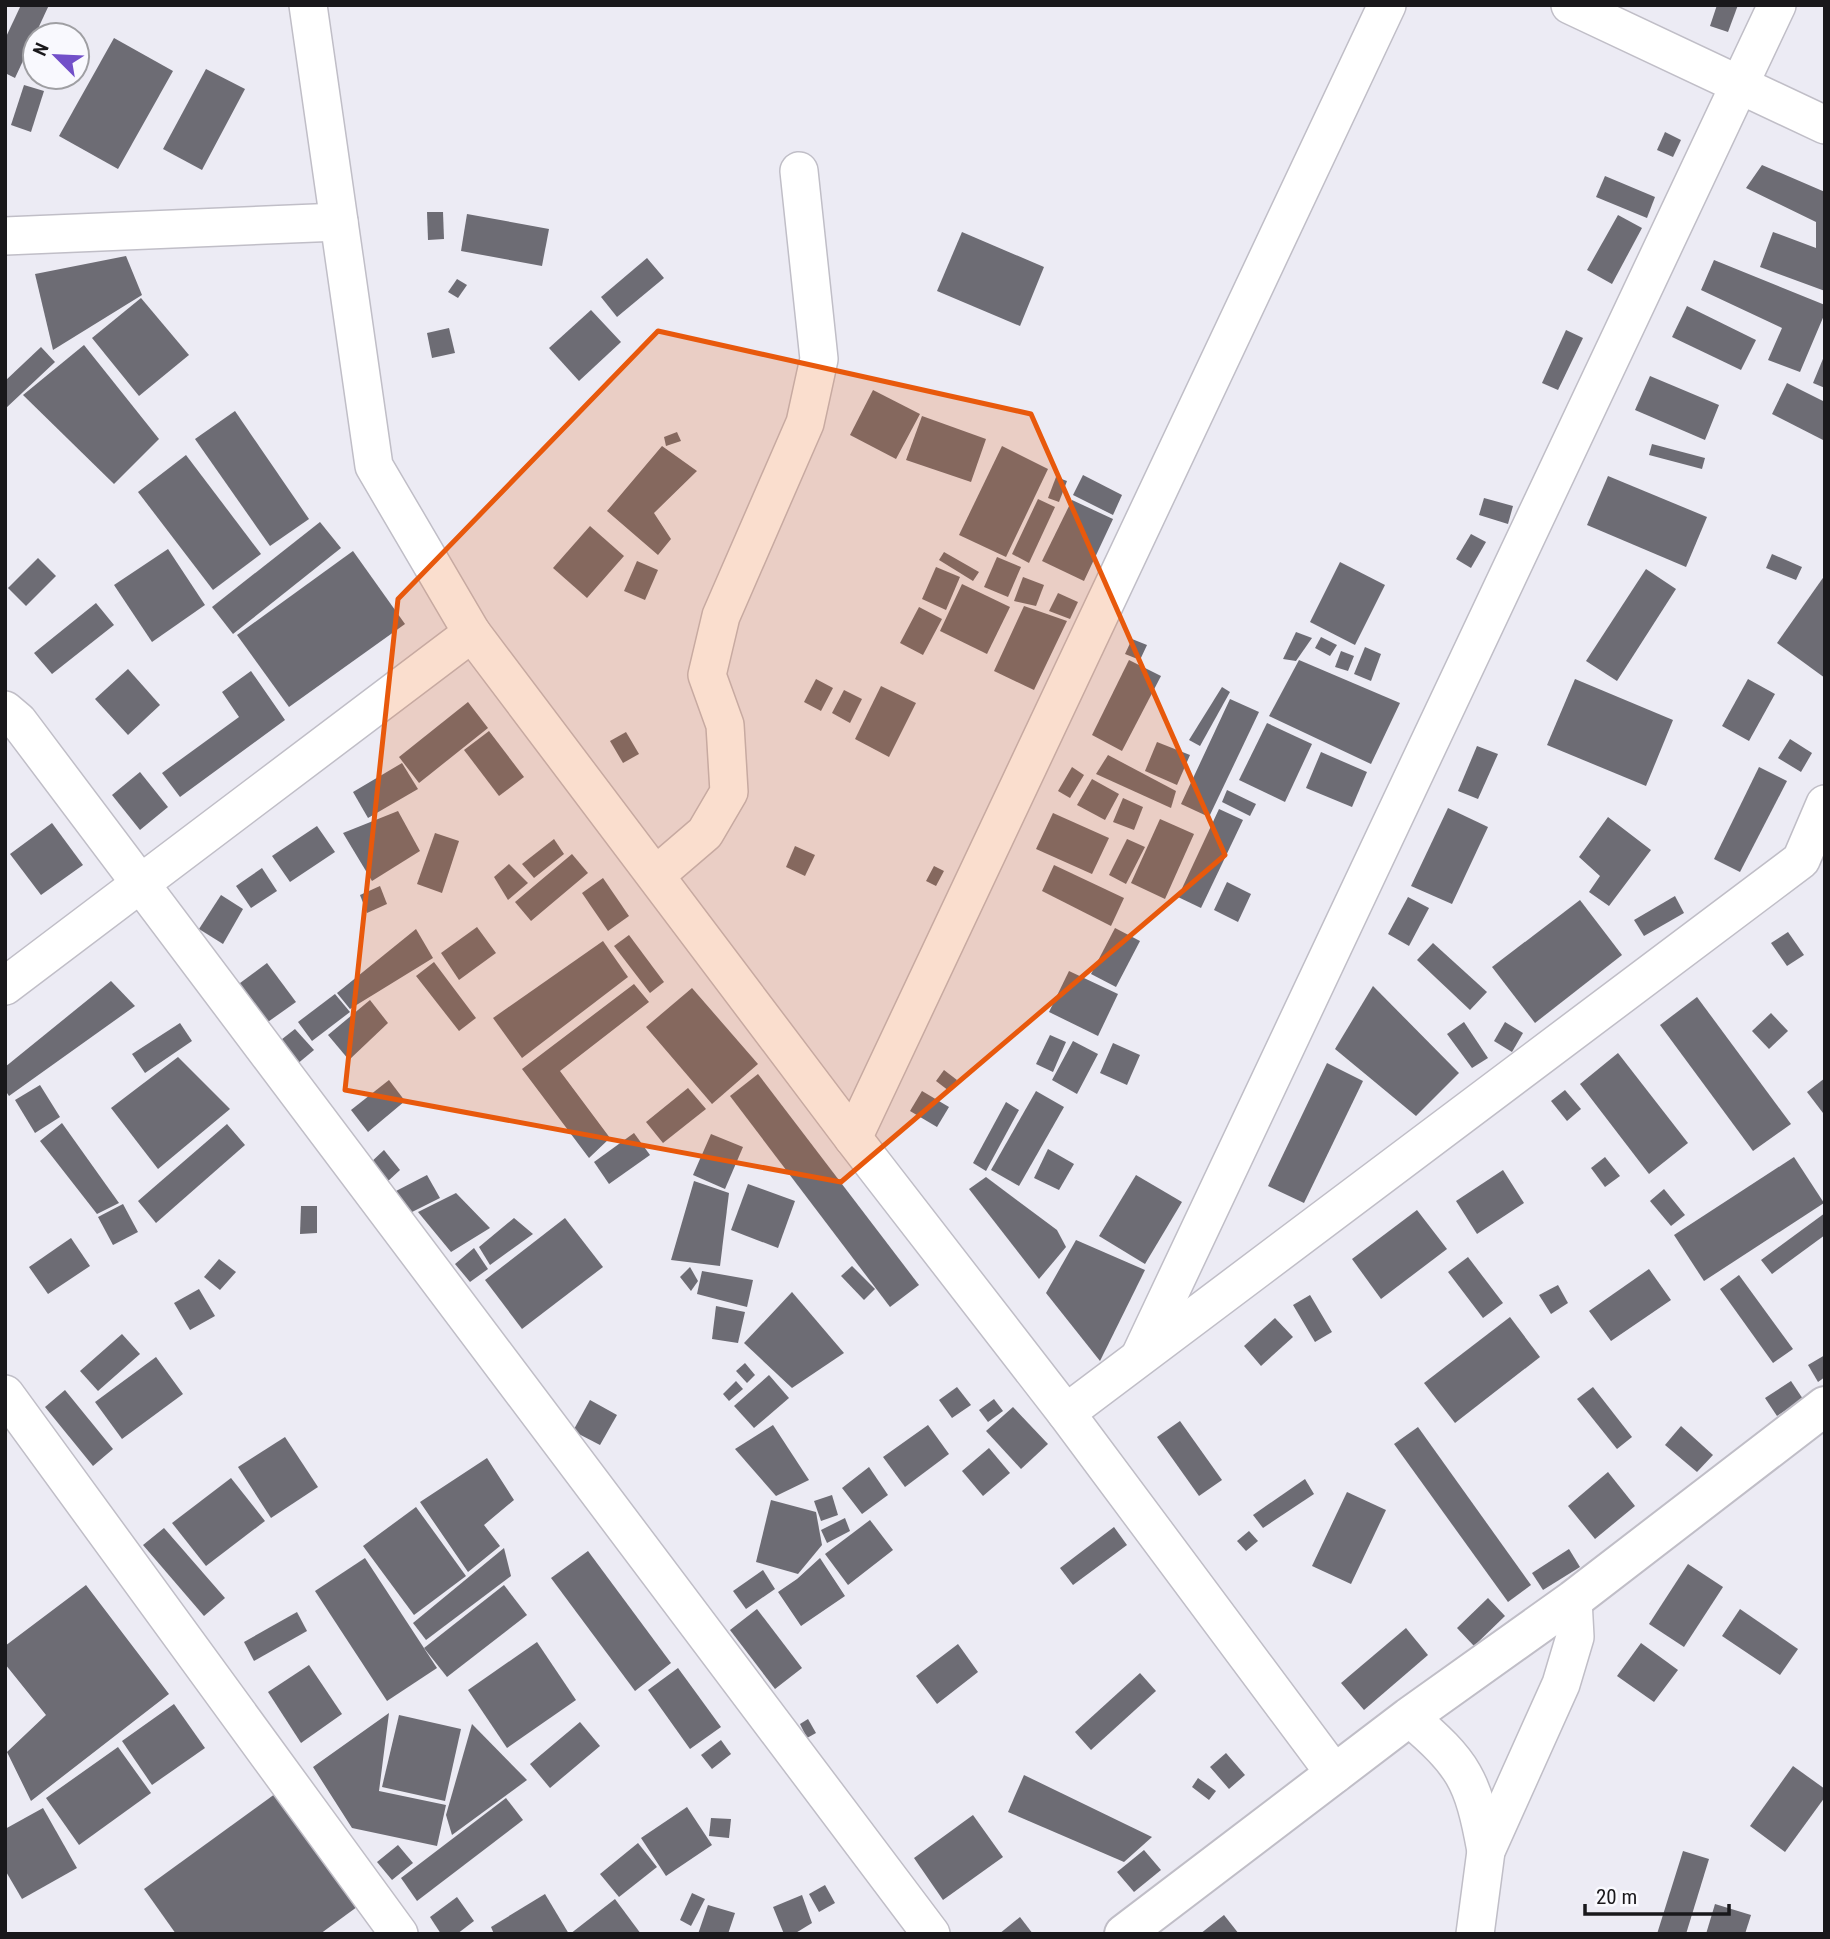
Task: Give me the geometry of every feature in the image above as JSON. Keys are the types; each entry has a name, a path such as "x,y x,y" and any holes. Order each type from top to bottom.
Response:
{"street":[{"path":"308,5 374,466 472,633 853,1138 1066,1413 1335,1774"},
{"path":"853,1138 1387,5"},
{"path":"1570,5 1825,125"},
{"path":"1140,1356 1777,5"},
{"path":"656,876 705,833 729,792 725,725 707,675 721,616 805,423 819,359 799,171"},
{"path":"5,236 339,222"},
{"path":"5,986 472,633"},
{"path":"5,710 18,720 931,1934"},
{"path":"1066,1413 1801,860 1825,804"},
{"path":"5,1394 399,1934"},
{"path":"1124,1934 1409,1717 1573,1600 1825,1406"},
{"path":"1475,1934 1486,1851 1560,1684 1575,1637 1573,1600"},
{"path":"1409,1717 1441,1745 1459,1766 1478,1808 1486,1851"}],"highlighted area":[{"path":"658,331 1031,414 1225,855 841,1182 345,1090 398,599"}],"building":[{"path":"21,5 49,5 42,21 21,21 21,65 15,78 5,73 5,39"},
{"path":"1717,5 1738,5 1728,32 1710,26"},
{"path":"114,38 173,71 118,169 59,136 84,91 91,91 91,79"},
{"path":"206,69 245,89 202,170 163,149"},
{"path":"22,91 44,91 31,132 11,125"},
{"path":"1665,132 1681,140 1673,157 1657,150"},
{"path":"1762,165 1825,192 1825,291 1760,267 1773,232 1816,248 1816,222 1746,188"},
{"path":"1605,176 1655,197 1647,218 1596,197"},
{"path":"427,212 443,212 444,239 428,240"},
{"path":"467,214 549,229 542,266 461,251"},
{"path":"1618,215 1642,228 1612,284 1587,270"},
{"path":"962,232 1044,267 1020,326 937,291"},
{"path":"126,256 142,295 53,350 35,274"},
{"path":"647,258 664,278 617,317 601,297"},
{"path":"1714,260 1825,305 1825,313 1800,372 1768,360 1782,328 1701,290"},
{"path":"457,279 467,285 458,298 448,292"},
{"path":"141,298 189,355 139,396 92,338"},
{"path":"1687,306 1756,340 1741,370 1672,337"},
{"path":"591,310 621,342 579,381 549,348"},
{"path":"449,328 455,353 432,358 427,333"},
{"path":"1566,330 1583,338 1558,390 1542,383"},
{"path":"84,345 159,439 114,484 23,395"},
{"path":"41,347 55,362 5,409 5,381"},
{"path":"1825,354 1825,388 1813,383"},
{"path":"1650,376 1719,405 1705,440 1635,410"},
{"path":"1787,383 1825,402 1825,441 1772,414"},
{"path":"873,390 920,414 896,459 850,435"},
{"path":"235,411 309,519 270,546 195,439"},
{"path":"922,416 986,439 971,482 906,460"},
{"path":"677,432 681,441 666,446 664,437"},
{"path":"1652,444 1705,458 1702,469 1649,455"},
{"path":"662,446 697,471 654,513 671,539 658,555 607,511"},
{"path":"1002,446 1048,469 1006,557 959,535"},
{"path":"186,455 261,554 213,590 138,492"},
{"path":"1083,475 1122,495 1113,515 1073,495"},
{"path":"1608,476 1707,517 1686,567 1587,525"},
{"path":"1056,477 1067,481 1059,502 1048,498"},
{"path":"1484,498 1513,506 1508,524 1479,515"},
{"path":"1038,499 1055,507 1029,563 1012,554"},
{"path":"1072,500 1113,519 1084,581 1042,561"},
{"path":"320,522 341,548 233,634 212,607"},
{"path":"590,526 624,556 587,598 553,568"},
{"path":"1471,534 1486,542 1471,568 1456,559"},
{"path":"168,549 205,605 152,642 114,585"},
{"path":"353,551 405,624 289,707 237,635"},
{"path":"944,552 979,572 973,581 939,560"},
{"path":"1772,554 1802,567 1796,580 1766,568"},
{"path":"997,557 1021,567 1008,597 984,587"},
{"path":"38,558 56,576 26,606 8,588"},
{"path":"637,561 658,570 645,600 624,591"},
{"path":"1340,562 1385,585 1355,645 1310,622"},
{"path":"936,567 960,577 946,610 922,599"},
{"path":"1646,569 1676,589 1617,681 1586,661"},
{"path":"1825,575 1825,678 1777,643"},
{"path":"1023,577 1044,585 1036,606 1014,601"},
{"path":"962,584 1010,607 987,654 940,631"},
{"path":"1058,593 1078,602 1070,619 1049,611"},
{"path":"96,603 114,625 52,674 34,653"},
{"path":"1024,606 1067,621 1034,690 994,671"},
{"path":"919,607 942,619 923,655 900,643"},
{"path":"1296,632 1312,638 1296,661 1283,659"},
{"path":"1321,637 1337,645 1330,656 1315,648"},
{"path":"1132,639 1147,645 1140,660 1125,654"},
{"path":"1365,647 1381,654 1371,681 1354,674"},
{"path":"1341,651 1354,656 1348,671 1335,667"},
{"path":"1129,660 1161,676 1122,751 1092,735"},
{"path":"1299,660 1400,703 1371,764 1269,716"},
{"path":"128,669 160,705 128,735 95,699"},
{"path":"251,671 285,720 180,797 162,773 239,717 222,692"},
{"path":"816,679 833,688 821,711 804,702"},
{"path":"1575,679 1673,720 1646,786 1547,745"},
{"path":"1748,679 1775,694 1749,741 1722,726"},
{"path":"881,686 916,703 889,757 855,739"},
{"path":"1222,687 1230,692 1200,746 1189,740"},
{"path":"844,690 862,699 850,723 832,713"},
{"path":"1230,699 1259,712 1209,817 1181,804"},
{"path":"468,702 488,728 419,783 399,757"},
{"path":"1267,723 1312,744 1285,802 1239,780"},
{"path":"489,731 524,777 499,796 464,750"},
{"path":"626,732 639,754 623,763 610,741"},
{"path":"1790,739 1812,753 1801,772 1778,758"},
{"path":"1157,742 1190,755 1177,785 1145,771"},
{"path":"1477,746 1498,754 1478,799 1458,791"},
{"path":"1321,752 1367,772 1352,807 1306,788"},
{"path":"1108,755 1176,791 1171,808 1096,774"},
{"path":"402,763 418,789 368,818 353,792"},
{"path":"1072,767 1084,775 1070,798 1058,791"},
{"path":"1759,767 1787,781 1740,872 1714,859"},
{"path":"140,772 168,807 140,830 112,795"},
{"path":"1092,779 1119,794 1105,820 1077,805"},
{"path":"1227,790 1256,804 1250,816 1222,802"},
{"path":"1123,798 1143,807 1134,830 1113,822"},
{"path":"1448,808 1488,827 1452,904 1411,886"},
{"path":"1219,809 1243,820 1201,908 1178,897"},
{"path":"398,811 420,851 372,881 343,833"},
{"path":"1053,813 1109,838 1092,874 1036,849"},
{"path":"1608,817 1651,850 1609,906 1589,892 1600,876 1579,857"},
{"path":"1160,819 1194,834 1165,899 1131,883"},
{"path":"52,823 83,865 41,895 10,854"},
{"path":"317,826 335,852 290,882 272,856"},
{"path":"435,833 459,841 442,893 417,884"},
{"path":"554,839 564,854 534,878 522,864"},
{"path":"1127,839 1145,847 1126,884 1109,875"},
{"path":"795,846 815,855 805,876 786,867"},
{"path":"572,854 588,873 531,921 515,902"},
{"path":"509,864 528,883 508,900 494,877"},
{"path":"1054,865 1124,898 1111,926 1042,891"},
{"path":"934,866 944,871 936,886 926,881"},
{"path":"262,868 277,891 251,908 236,886"},
{"path":"603,878 629,916 608,931 582,893"},
{"path":"1227,882 1251,894 1238,922 1214,910"},
{"path":"380,886 387,904 367,913 360,895"},
{"path":"221,895 243,909 223,944 199,929"},
{"path":"1675,896 1684,913 1644,936 1634,920"},
{"path":"1408,897 1429,908 1409,946 1388,934"},
{"path":"1580,900 1622,955 1535,1023 1492,967"},
{"path":"477,927 496,953 459,980 441,953"},
{"path":"1115,928 1140,941 1116,987 1091,974"},
{"path":"416,929 433,958 350,1009 337,993"},
{"path":"1788,932 1804,955 1787,966 1771,943"},
{"path":"629,935 664,982 650,993 614,946"},
{"path":"603,941 628,977 522,1058 493,1018"},
{"path":"1433,943 1487,992 1470,1010 1417,960"},
{"path":"434,962 476,1018 459,1031 416,976"},
{"path":"267,963 296,1002 265,1024 236,986"},
{"path":"1069,971 1118,994 1098,1036 1049,1012"},
{"path":"111,981 135,1006 9,1096 5,1090 5,1067"},
{"path":"634,984 649,1002 560,1071 610,1138 589,1158 522,1069"},
{"path":"1373,986 1459,1073 1416,1116 1335,1049"},
{"path":"692,988 758,1064 712,1104 646,1027"},
{"path":"335,994 350,1012 312,1041 298,1022"},
{"path":"1697,997 1791,1124 1753,1151 1660,1025"},
{"path":"370,1000 388,1023 349,1060 328,1035"},
{"path":"1771,1013 1788,1031 1769,1049 1752,1031"},
{"path":"1464,1022 1488,1058 1472,1068 1447,1034"},
{"path":"1505,1022 1523,1033 1512,1052 1494,1041"},
{"path":"180,1023 192,1041 145,1073 132,1054"},
{"path":"295,1029 314,1050 296,1065 277,1043"},
{"path":"1050,1035 1066,1042 1053,1072 1036,1064"},
{"path":"1073,1041 1098,1054 1077,1094 1052,1080"},
{"path":"1113,1043 1140,1055 1127,1085 1100,1073"},
{"path":"1618,1053 1688,1143 1649,1174 1580,1084"},
{"path":"178,1057 230,1109 158,1169 111,1108"},
{"path":"1327,1063 1363,1081 1304,1203 1268,1186"},
{"path":"944,1070 957,1080 949,1091 936,1081"},
{"path":"758,1074 919,1285 890,1307 730,1096"},
{"path":"1825,1078 1825,1112 1823,1113 1807,1092"},
{"path":"389,1080 405,1101 368,1132 351,1110"},
{"path":"40,1085 60,1117 35,1133 15,1100"},
{"path":"688,1088 706,1109 663,1143 646,1122"},
{"path":"1565,1090 1581,1109 1567,1121 1551,1101"},
{"path":"922,1091 949,1107 937,1127 910,1111"},
{"path":"1036,1091 1064,1107 1019,1186 991,1170"},
{"path":"1006,1102 1019,1110 986,1171 973,1163"},
{"path":"62,1123 119,1203 97,1214 40,1141"},
{"path":"227,1124 245,1145 156,1223 138,1201"},
{"path":"634,1133 650,1155 609,1184 594,1162"},
{"path":"711,1134 743,1147 725,1189 693,1175"},
{"path":"1048,1149 1074,1164 1059,1190 1034,1178"},
{"path":"384,1150 400,1170 387,1182 369,1164"},
{"path":"1605,1157 1620,1176 1605,1187 1591,1168"},
{"path":"1794,1157 1824,1203 1704,1281 1674,1235"},
{"path":"1503,1170 1524,1203 1477,1234 1456,1201"},
{"path":"427,1175 440,1198 408,1214 396,1191"},
{"path":"1136,1175 1182,1202 1145,1264 1099,1236"},
{"path":"986,1177 1057,1230 1066,1247 1039,1279 969,1189"},
{"path":"694,1181 729,1193 720,1266 671,1260"},
{"path":"748,1184 795,1201 778,1248 731,1230"},
{"path":"1664,1189 1685,1215 1671,1226 1650,1201"},
{"path":"456,1193 490,1228 451,1252 418,1212"},
{"path":"123,1204 138,1232 113,1245 98,1217"},
{"path":"301,1206 317,1206 317,1233 300,1234"},
{"path":"1417,1210 1447,1249 1381,1299 1352,1259"},
{"path":"1825,1213 1825,1235 1772,1274 1761,1260"},
{"path":"514,1218 533,1234 490,1265 479,1247"},
{"path":"565,1218 603,1267 522,1329 485,1280"},
{"path":"71,1238 90,1266 48,1294 29,1267"},
{"path":"1076,1240 1145,1270 1100,1361 1046,1293"},
{"path":"474,1248 488,1269 470,1282 455,1264"},
{"path":"1468,1257 1503,1303 1483,1318 1448,1272"},
{"path":"219,1259 236,1272 220,1290 204,1277"},
{"path":"852,1266 875,1289 864,1300 841,1276"},
{"path":"690,1267 698,1281 691,1291 680,1277"},
{"path":"1649,1269 1671,1300 1611,1341 1589,1311"},
{"path":"702,1271 753,1280 747,1307 697,1294"},
{"path":"1739,1275 1793,1349 1773,1363 1720,1289"},
{"path":"1558,1285 1568,1303 1551,1314 1539,1295"},
{"path":"199,1289 215,1316 190,1330 174,1303"},
{"path":"792,1292 844,1353 792,1388 744,1343"},
{"path":"1310,1295 1332,1332 1315,1342 1293,1305"},
{"path":"716,1306 745,1312 738,1343 712,1339"},
{"path":"1510,1317 1540,1357 1455,1423 1424,1383"},
{"path":"1275,1318 1293,1337 1261,1366 1244,1346"},
{"path":"122,1334 140,1354 98,1391 80,1371"},
{"path":"1825,1355 1825,1377 1818,1382 1808,1365"},
{"path":"156,1357 183,1394 122,1439 95,1402"},
{"path":"745,1363 755,1375 747,1383 736,1371"},
{"path":"769,1375 789,1398 754,1428 734,1406"},
{"path":"736,1381 743,1389 729,1401 723,1394"},
{"path":"1791,1381 1803,1399 1777,1416 1765,1398"},
{"path":"957,1387 971,1405 952,1418 939,1400"},
{"path":"1593,1387 1632,1437 1617,1449 1577,1399"},
{"path":"65,1390 113,1449 93,1466 45,1407"},
{"path":"994,1399 1003,1411 988,1422 979,1410"},
{"path":"590,1400 617,1415 600,1445 573,1431"},
{"path":"1013,1407 1048,1444 1021,1469 986,1431"},
{"path":"1180,1421 1222,1480 1199,1496 1157,1437"},
{"path":"773,1425 809,1480 776,1496 735,1449"},
{"path":"928,1425 949,1454 905,1487 883,1457"},
{"path":"1681,1426 1713,1455 1697,1472 1665,1445"},
{"path":"1418,1427 1531,1585 1508,1602 1394,1444"},
{"path":"285,1437 318,1487 271,1518 238,1467"},
{"path":"989,1448 1010,1473 983,1496 962,1471"},
{"path":"487,1458 514,1500 484,1525 500,1546 468,1572 420,1502"},
{"path":"869,1467 888,1495 862,1514 842,1488"},
{"path":"1608,1472 1635,1506 1595,1539 1568,1506"},
{"path":"231,1478 265,1521 206,1566 172,1523"},
{"path":"1305,1479 1314,1494 1263,1528 1253,1515"},
{"path":"1347,1492 1386,1510 1351,1584 1312,1566"},
{"path":"832,1495 838,1515 821,1521 814,1501"},
{"path":"771,1500 816,1512 822,1545 798,1574 756,1562"},
{"path":"416,1507 466,1576 414,1615 363,1546"},
{"path":"845,1518 850,1531 827,1543 821,1530"},
{"path":"870,1520 893,1550 848,1585 825,1554"},
{"path":"1114,1527 1127,1545 1073,1585 1060,1568"},
{"path":"164,1528 225,1598 204,1616 143,1545"},
{"path":"1249,1531 1258,1541 1246,1551 1237,1541"},
{"path":"504,1548 511,1576 426,1640 413,1623"},
{"path":"1569,1549 1580,1567 1543,1590 1532,1573"},
{"path":"588,1551 671,1663 635,1691 551,1578"},
{"path":"365,1558 437,1668 387,1701 315,1591"},
{"path":"820,1558 845,1596 801,1626 778,1592"},
{"path":"1688,1564 1723,1587 1684,1647 1649,1624"},
{"path":"763,1570 775,1589 746,1609 733,1591"},
{"path":"86,1585 169,1694 31,1801 7,1752 46,1715 5,1664 5,1646"},
{"path":"504,1585 527,1615 447,1677 424,1648"},
{"path":"1488,1598 1505,1616 1474,1646 1457,1628"},
{"path":"757,1609 802,1668 775,1689 730,1630"},
{"path":"1740,1609 1798,1649 1780,1675 1722,1636"},
{"path":"297,1612 307,1631 254,1661 244,1642"},
{"path":"1406,1628 1428,1655 1364,1710 1341,1683"},
{"path":"537,1642 576,1700 507,1748 468,1690"},
{"path":"1641,1643 1678,1670 1654,1702 1617,1676"},
{"path":"958,1644 978,1672 937,1704 916,1676"},
{"path":"309,1665 342,1714 301,1743 268,1692"},
{"path":"678,1668 721,1727 690,1749 648,1690"},
{"path":"1140,1673 1156,1691 1091,1750 1075,1732"},
{"path":"174,1704 205,1748 152,1785 122,1741"},
{"path":"389,1713 379,1791 446,1805 437,1846 352,1828 313,1767"},
{"path":"399,1715 461,1729 445,1801 382,1787"},
{"path":"808,1719 816,1733 807,1738 800,1724"},
{"path":"580,1722 600,1746 550,1788 530,1764"},
{"path":"472,1724 527,1780 452,1835 446,1815"},
{"path":"721,1740 731,1754 712,1769 701,1755"},
{"path":"118,1747 151,1793 79,1845 46,1798"},
{"path":"1226,1753 1245,1775 1229,1789 1210,1767"},
{"path":"1793,1766 1825,1789 1825,1797 1785,1852 1750,1826"},
{"path":"1024,1775 1152,1837 1124,1862 1008,1812"},
{"path":"1198,1778 1216,1791 1209,1800 1192,1787"},
{"path":"279,1791 361,1904 320,1934 176,1934 144,1889"},
{"path":"506,1798 523,1820 417,1901 401,1878"},
{"path":"687,1807 712,1845 666,1876 641,1838"},
{"path":"43,1808 77,1868 22,1899 5,1870 5,1829"},
{"path":"973,1815 1003,1857 943,1900 914,1858"},
{"path":"711,1818 731,1819 729,1838 709,1836"},
{"path":"638,1843 657,1867 619,1897 600,1874"},
{"path":"398,1845 413,1863 392,1880 377,1862"},
{"path":"1144,1850 1161,1870 1134,1892 1117,1872"},
{"path":"1683,1851 1709,1859 1686,1934 1657,1934"},
{"path":"825,1885 835,1903 819,1912 809,1894"},
{"path":"692,1893 705,1899 691,1926 680,1920"},
{"path":"545,1894 569,1934 494,1934 491,1927"},
{"path":"802,1895 812,1923 794,1934 784,1934 773,1907"},
{"path":"457,1897 474,1921 457,1934 441,1934 430,1917"},
{"path":"615,1899 641,1934 570,1934"},
{"path":"1715,1904 1751,1915 1745,1934 1706,1934"},
{"path":"708,1905 735,1913 728,1934 698,1934"},
{"path":"1224,1915 1239,1934 1200,1934"},
{"path":"1020,1917 1033,1934 999,1934"}]}
